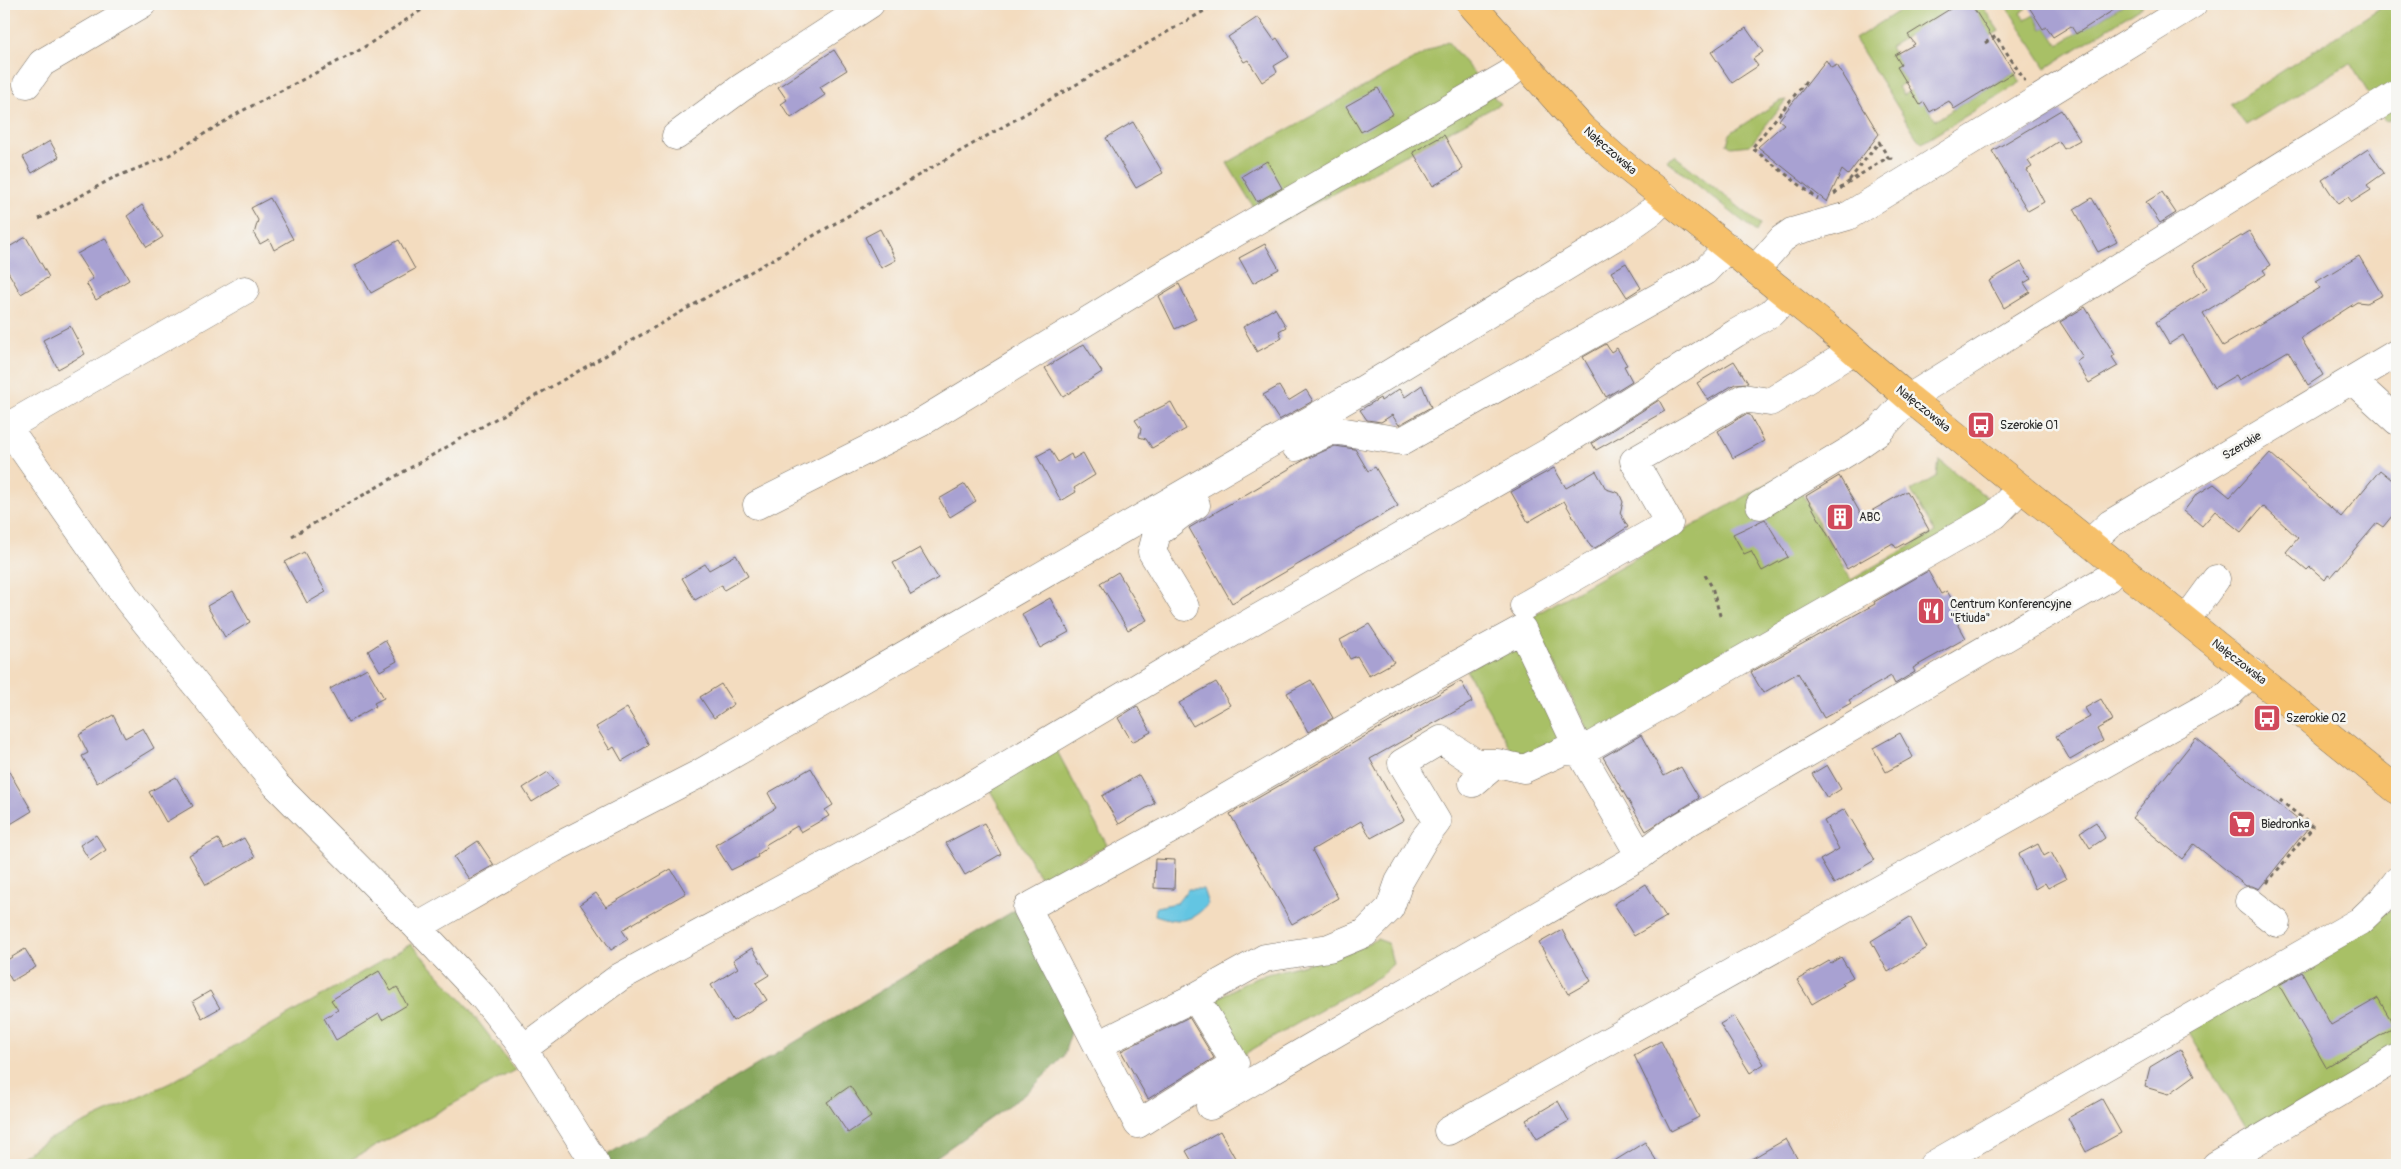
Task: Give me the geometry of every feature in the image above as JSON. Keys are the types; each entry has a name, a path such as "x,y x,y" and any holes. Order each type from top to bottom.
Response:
{"main road":[{"name":"Nałęczowska","path":"1471,4 1593,138 1788,296 1909,398 2397,790"}],"street":[{"path":"27,84 42,63 142,4"},
{"path":"676,136 741,88 870,4"},
{"path":"1755,270 1782,239 1792,232 1848,216 2192,4"},
{"path":"757,504 920,423 1166,272 1500,79 1523,63"},
{"path":"1760,504 1880,430 1909,398 2397,94"},
{"path":"417,927 553,849 697,775 1359,392 1621,233 1652,211 1666,197"},
{"path":"1185,607 1152,552 1157,534 1180,515 1297,446 1333,430 1402,441 1705,271 1728,247"},
{"path":"245,290 5,425 128,600 276,785 417,927 484,998 524,1048 596,1165"},
{"path":"524,1048 620,977 972,786 1174,666 1549,452 1736,333 1772,313 1788,296"},
{"path":"1524,606 1669,523 1634,461 1743,398 1770,402 1853,351"},
{"name":"Szerokie","path":"2090,543 2110,524 2397,353"},
{"path":"2352,380 2397,421"},
{"path":"1098,1045 1265,958 1328,948 1365,933 1390,908 1399,882 1424,839 1437,822 1402,763 1441,740 1476,763 1497,763 1524,769 1563,751 1580,752 1995,515 2021,488"},
{"path":"1210,1106 1637,850 2108,578 2118,566"},
{"path":"2186,620 2216,580"},
{"path":"1195,996 1234,1063 1138,1124 1027,908 1186,821 1425,682 1522,629 1580,752 1637,850"},
{"path":"1448,1131 2228,694 2252,672"},
{"path":"1473,783 1497,763"},
{"path":"1581,872 1637,850"},
{"path":"1933,1165 2360,921 2384,898 2397,881"},
{"path":"2257,894 2277,923"},
{"path":"2216,1165 2397,1058"}],"path":[{"path":"39,219 110,180 166,157 242,111 358,51 431,4"},
{"path":"292,536 1216,4"},
{"path":"1985,43 1996,36 2026,83"},
{"path":"1806,82 1752,148 1826,205"},
{"path":"1830,198 1841,186 1847,183 1889,159 1879,142 1847,183"},
{"path":"1706,575 1712,587 1721,619"},
{"path":"2257,894 2313,827 2303,821 2280,800"}],"green space":[{"path":"1910,4 1959,4 1890,47 1901,65 1897,67 1906,82 1898,87 1903,95 1912,90 1921,105 1924,102 1936,120 2014,72 2021,82 1922,143 1855,39"},
{"path":"1971,4 1981,4 1999,31 1991,36"},
{"path":"2005,4 2026,4 2028,7 2020,13 2025,20 2034,15 2042,29 2046,27 2058,45 2124,4 2141,4 2143,6 2046,68"},
{"path":"2386,4 2397,4 2397,116 2386,122 2350,63 2246,125 2230,105"},
{"path":"1447,41 1500,104 1267,229 1227,163"},
{"path":"1786,100 1750,145 1731,147 1727,144 1733,131 1780,101"},
{"path":"1674,155 1760,224 1756,232 1666,160"},
{"path":"1939,460 1989,499 1986,514 1593,741 1531,617 1792,470 1803,496 1851,580 1935,532 1911,491 1937,476"},
{"path":"1518,642 1570,741 1525,761 1514,755 1466,670"},
{"path":"1056,749 1107,845 1042,881 988,787"},
{"path":"2397,907 2397,1063 2255,1143 2186,1027"},
{"path":"1015,910 1074,1023 1063,1057 1028,1092 925,1165 610,1165 602,1158"},
{"path":"1377,939 1388,943 1393,964 1380,976 1241,1056 1211,1007 1214,1000 1256,977 1351,952"},
{"path":"411,944 465,1004 515,1070 341,1165 8,1165 47,1140 172,1082"}],"water":[{"path":"1188,889 1203,889 1208,904 1196,915 1184,920 1178,920 1155,915 1156,907 1177,903"}],"building":[{"path":"1958,4 1971,4 2014,72 1954,109 1949,101 1930,112 1924,102 1920,105 1897,67 1901,65 1895,55 1915,44 1908,35"},
{"path":"2027,4 2123,4 2076,34 2071,26 2053,37 2046,27 2043,29"},
{"path":"1258,17 1274,40 1277,38 1289,57 1274,66 1277,72 1262,82 1248,60 1244,62 1228,37"},
{"path":"1746,28 1763,52 1753,59 1758,66 1732,83 1711,52"},
{"path":"834,50 847,70 820,87 825,95 791,118 781,104 787,100 778,87"},
{"path":"1826,60 1831,68 1837,65 1879,134 1848,175 1842,170 1827,202 1758,147 1784,124 1779,120"},
{"path":"1378,88 1393,114 1361,132 1346,106"},
{"path":"2061,110 2080,140 2064,149 2059,141 2028,161 2032,167 2027,170 2044,202 2028,211 1992,151"},
{"path":"1133,122 1163,173 1136,188 1106,138"},
{"path":"1444,135 1463,169 1433,186 1413,152"},
{"path":"50,141 59,157 32,173 23,157"},
{"path":"2368,149 2384,173 2367,185 2371,190 2352,202 2348,197 2338,204 2322,180"},
{"path":"1267,161 1282,188 1257,202 1242,176"},
{"path":"2162,192 2176,213 2160,223 2146,202"},
{"path":"270,198 293,239 274,250 269,239 260,244 254,234 258,220 251,208"},
{"path":"2092,198 2117,242 2098,252 2074,209"},
{"path":"142,205 163,237 147,247 127,216"},
{"path":"880,229 896,260 881,268 865,237"},
{"path":"2249,231 2271,265 2263,270 2266,274 2203,313 2223,346 2320,288 2316,282 2359,256 2382,295 2367,303 2357,302 2301,338 2323,375 2308,385 2288,351 2239,380 2236,375 2214,388 2183,335 2169,344 2156,322 2207,289 2193,265"},
{"path":"26,237 49,277 21,294 4,265 4,250"},
{"path":"105,238 129,280 96,300 86,283 93,279 77,254"},
{"path":"399,240 415,269 371,293 355,265"},
{"path":"1265,244 1279,269 1253,283 1239,258"},
{"path":"2021,262 2031,279 2024,283 2030,292 2004,308 1989,281"},
{"path":"1626,263 1641,288 1627,297 1611,272"},
{"path":"1179,284 1196,319 1175,329 1159,296"},
{"path":"2085,307 2115,355 2112,357 2118,366 2089,383 2076,362 2083,357 2060,322"},
{"path":"1275,308 1286,327 1279,331 1282,338 1257,352 1243,327"},
{"path":"70,326 85,354 58,369 43,340"},
{"path":"1084,344 1102,372 1063,397 1045,368"},
{"path":"1606,344 1611,352 1617,348 1627,365 1624,366 1632,381 1606,397 1583,357"},
{"path":"1734,361 1748,383 1735,384 1708,400 1697,383"},
{"path":"1422,385 1431,407 1399,425 1392,415 1381,422 1367,420 1360,410 1380,398 1381,401 1399,389 1405,397"},
{"path":"1279,386 1288,401 1306,390 1313,401 1279,420 1263,395"},
{"path":"1659,400 1665,411 1596,450 1592,443"},
{"path":"1171,402 1186,429 1152,448 1146,439 1139,437 1141,429 1135,420"},
{"path":"1746,414 1750,415 1764,441 1733,458 1718,431"},
{"path":"1335,446 1355,449 1368,471 1375,467 1398,506 1232,603 1189,528 1304,460"},
{"path":"1050,449 1058,462 1071,454 1073,459 1083,453 1095,475 1074,488 1076,492 1061,501 1037,456"},
{"path":"2270,453 2341,517 2380,470 2397,484 2397,510 2383,527 2377,523 2331,577 2328,575 2325,580 2310,567 2307,570 2286,552 2298,538 2263,506 2241,532 2215,511 2202,526 2184,511 2196,495 2214,484 2230,497"},
{"path":"1554,468 1566,488 1596,471 1606,489 1619,493 1623,502 1620,513 1628,527 1595,548 1591,547 1564,501 1528,522 1511,492"},
{"path":"1839,476 1862,516 1907,491 1929,530 1896,548 1893,543 1847,569 1806,496"},
{"path":"965,484 976,501 950,517 939,499"},
{"path":"1765,519 1788,557 1762,571 1751,551 1744,554 1733,534"},
{"path":"920,548 938,578 911,594 893,563"},
{"path":"304,552 326,592 307,603 285,562"},
{"path":"736,555 748,576 724,590 722,585 695,600 682,578 705,564 709,570"},
{"path":"1928,571 1941,594 1947,591 1958,610 1952,613 1966,638 1913,668 1915,672 1895,684 1891,676 1849,700 1851,703 1824,718 1798,673 1763,693 1751,672 1875,604 1874,602"},
{"path":"1118,572 1147,620 1128,630 1100,583"},
{"path":"233,591 250,622 225,637 207,606"},
{"path":"1050,598 1069,632 1040,648 1022,614"},
{"path":"1369,624 1394,662 1369,676 1357,656 1350,659 1340,640"},
{"path":"385,640 397,661 380,671 368,651"},
{"path":"367,668 384,698 374,703 376,706 348,722 330,689"},
{"path":"1311,680 1333,718 1308,732 1287,693"},
{"path":"1461,681 1472,702 1370,759 1404,820 1371,838 1361,821 1312,850 1338,898 1292,924 1230,814"},
{"path":"1216,682 1230,705 1193,726 1179,703"},
{"path":"721,684 734,704 714,718 700,697"},
{"path":"2101,699 2113,720 2097,729 2103,741 2070,760 2056,736 2090,717 2085,708"},
{"path":"1137,706 1151,732 1132,742 1118,718"},
{"path":"627,708 649,745 622,761 614,747 610,750 596,727"},
{"path":"113,715 125,738 143,728 154,748 97,783 82,756 88,753 79,735"},
{"path":"1900,733 1913,757 1886,772 1873,748"},
{"path":"1641,735 1664,776 1681,767 1699,798 1646,831 1603,757"},
{"path":"2196,738 2308,828 2259,889 2246,886 2194,844 2182,859 2132,818"},
{"path":"4,763 32,811 4,828"},
{"path":"1827,765 1841,789 1827,798 1812,774"},
{"path":"811,768 833,805 825,810 829,816 801,832 797,826 765,845 767,848 757,855 758,857 731,870 715,845 776,808 768,793"},
{"path":"548,772 558,786 532,802 523,788"},
{"path":"1139,775 1155,803 1119,824 1102,796"},
{"path":"176,777 193,806 166,822 149,792"},
{"path":"1845,809 1875,860 1834,884 1820,860 1839,849 1824,821"},
{"path":"2096,822 2105,838 2090,848 2080,832"},
{"path":"984,823 1001,854 965,875 946,843"},
{"path":"96,835 106,850 90,861 80,845"},
{"path":"244,838 255,857 206,885 189,855 218,839 224,849"},
{"path":"478,841 494,865 469,879 454,857"},
{"path":"2038,844 2044,856 2051,852 2066,879 2048,888 2045,883 2035,889 2019,854"},
{"path":"1155,859 1175,860 1174,889 1154,888"},
{"path":"671,869 686,893 622,930 628,939 611,950 580,904 596,893 606,907"},
{"path":"1646,884 1666,917 1634,936 1614,904"},
{"path":"1910,917 1927,948 1888,972 1871,941"},
{"path":"1562,930 1591,981 1568,994 1539,943"},
{"path":"752,948 769,975 756,983 767,1000 733,1021 711,985 738,968 733,960"},
{"path":"25,949 36,967 12,981 4,967 4,962"},
{"path":"1841,957 1853,977 1842,983 1844,985 1812,1004 1797,980 1829,961 1831,963"},
{"path":"379,971 391,991 397,987 407,1005 382,1020 379,1014 336,1040 324,1018 338,1010 331,1000"},
{"path":"2302,972 2331,1025 2378,998 2395,1027 2326,1067 2279,985"},
{"path":"210,991 220,1008 202,1018 193,1001"},
{"path":"1734,1016 1764,1064 1750,1073 1720,1024"},
{"path":"1189,1017 1214,1058 1148,1099 1121,1051"},
{"path":"1661,1041 1699,1117 1671,1131 1634,1055"},
{"path":"2180,1049 2195,1075 2169,1094 2145,1087 2150,1067"},
{"path":"850,1086 871,1117 848,1133 827,1102"},
{"path":"2102,1099 2121,1133 2086,1152 2068,1118"},
{"path":"1558,1101 1569,1121 1537,1139 1526,1120"},
{"path":"1220,1131 1239,1165 1194,1165 1186,1151"},
{"path":"1786,1139 1801,1165 1741,1165"},
{"path":"1645,1142 1659,1165 1608,1165"}],"place":[{"name":"Szerokie 01","path":"1981,425"},
{"name":"ABC","path":"1840,517"},
{"name":"Centrum Konferencyjne \"Etiuda\"","path":"1931,611"},
{"name":"Szerokie 02","path":"2267,718"},
{"name":"Biedronka","path":"2242,824"}]}
